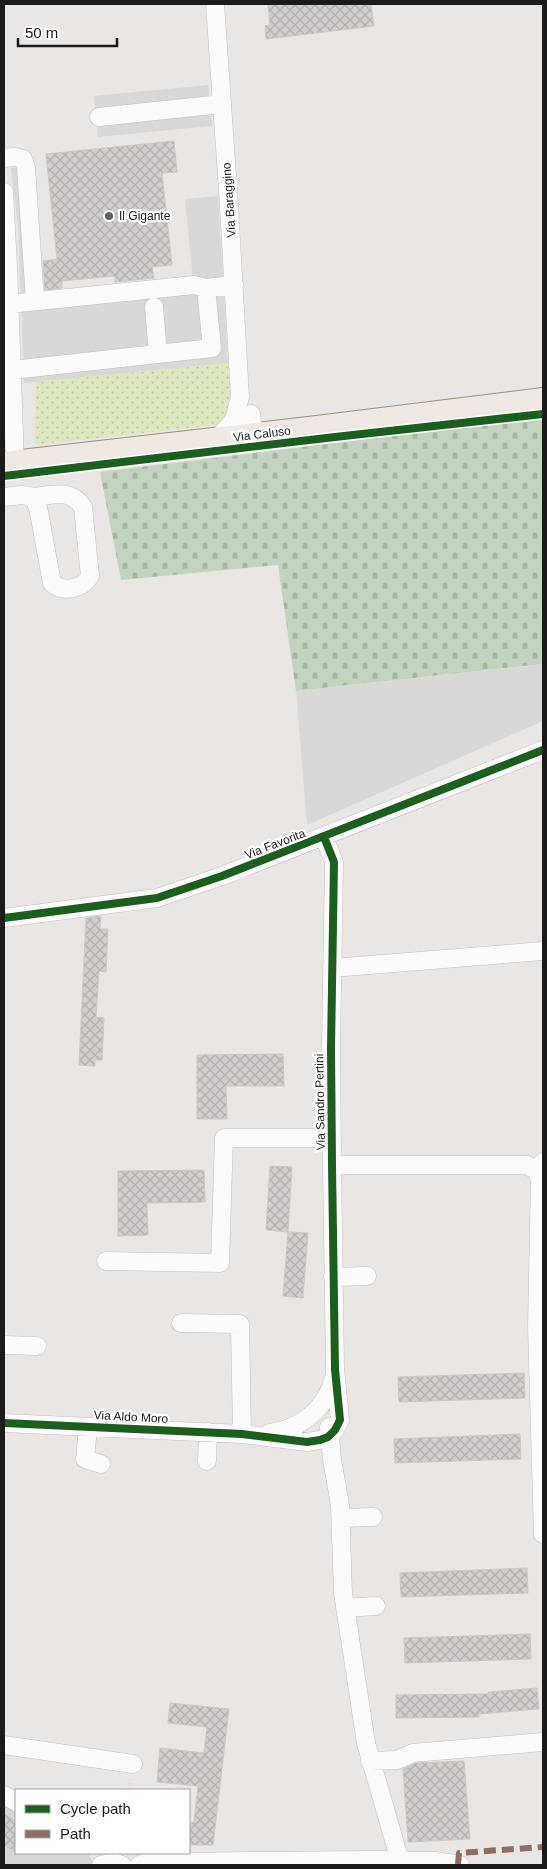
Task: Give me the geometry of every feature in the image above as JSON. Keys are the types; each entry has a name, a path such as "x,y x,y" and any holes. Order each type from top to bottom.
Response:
{"main road":[{"name":"Via Caluso","path":"9,463 216,439 245,414 272,432 521,401 543,400"}],"street":[{"name":"Via Baraggino","path":"215,4 234,285 245,414"},
{"path":"99,117 222,104"},
{"path":"4,158 15,157 24,159 26,168 35,301"},
{"path":"4,192 9,304 7,345 12,370 9,463"},
{"path":"9,304 194,285 206,288 234,285"},
{"path":"12,370 212,348 206,288"},
{"path":"154,306 158,354"},
{"path":"4,497 66,494 77,498 83,507 90,576 81,587 56,587 52,583 39,512 34,497"},
{"name":"Via Favorita","path":"4,918 157,898 222,876 324,837 543,750"},
{"name":"Via Sandro Pertini","path":"324,837 334,862 332,1165 336,1368"},
{"path":"332,968 543,951"},
{"path":"106,1261 220,1263 224,1138 332,1138"},
{"path":"332,1165 540,1166 543,1534"},
{"path":"333,1277 367,1276"},
{"path":"181,1322 240,1324 249,1434"},
{"path":"4,1345 37,1346"},
{"path":"336,1368 329,1394 334,1432 343,1473 340,1511"},
{"path":"336,1368 333,1464 340,1511 345,1608 364,1735 377,1786 400,1861"},
{"path":"295,1434 303,1422 313,1414 329,1394"},
{"name":"Via Aldo Moro","path":"4,1423 249,1434 295,1434"},
{"path":"88,1427 85,1459 101,1464"},
{"path":"207,1461 208,1432"},
{"path":"295,1434 320,1440 334,1432"},
{"path":"295,1434 320,1451 333,1464"},
{"path":"340,1511 372,1517"},
{"path":"345,1608 376,1606"},
{"path":"364,1735 394,1755"},
{"path":"370,1761 394,1755 543,1742"},
{"path":"4,1745 133,1764"},
{"path":"377,1786 394,1755"},
{"path":"4,1795 15,1801"},
{"path":"93,1854 105,1862"},
{"path":"139,1865 161,1862 373,1860 435,1861 460,1865"}],"shaded area":[{"path":"208,85 212,126 98,137 94,96"},
{"path":"11,168 30,168 41,295 193,279 185,199 218,196 228,363 24,383 18,226"},
{"path":"543,664 543,721 307,825 296,691"},
{"path":"4,1800 15,1806 15,1854 88,1854 94,1865 4,1865"}],"green space":[{"path":"228,363 229,405 223,420 217,425 35,445 36,382"},
{"path":"543,419 543,664 296,691 278,565 121,580 100,472"}],"building":[{"path":"268,4 371,4 374,26 266,39 265,26 270,25"},
{"name":"Il Gigante","path":"174,141 177,172 162,173 172,265 152,267 154,278 115,282 115,276 62,281 62,288 45,290 43,261 57,259 46,154"},
{"path":"101,916 100,929 108,929 106,972 99,971 96,1017 104,1018 102,1060 95,1060 95,1066 79,1065 86,918"},
{"path":"283,1054 284,1086 226,1086 227,1119 197,1119 197,1055"},
{"path":"270,1166 292,1167 288,1232 266,1230"},
{"path":"204,1170 205,1202 147,1203 148,1235 118,1236 118,1171"},
{"path":"288,1232 308,1233 303,1298 283,1296"},
{"path":"524,1373 525,1398 399,1402 398,1377"},
{"path":"520,1434 521,1459 395,1463 394,1439"},
{"path":"527,1568 528,1593 401,1597 400,1573"},
{"path":"530,1634 531,1659 405,1663 404,1638"},
{"path":"537,1688 539,1709 479,1714 479,1717 396,1718 396,1695 488,1694 488,1692"},
{"path":"170,1703 229,1709 213,1845 190,1845 190,1823 194,1822 198,1786 157,1782 160,1748 204,1753 207,1727 168,1723"},
{"path":"464,1761 470,1839 408,1842 403,1769 416,1763"},
{"path":"4,1814 15,1820 15,1851 4,1845"}],"marked path":[{"path":"458,1864 459,1853 543,1847"}],"cycle path":[{"path":"4,476 543,414"},
{"path":"4,918 157,898 222,876 543,750"},
{"path":"4,1423 242,1434 307,1442 328,1437 335,1430 340,1420 335,1369 332,1165 331,1048 334,862 324,837"}],"place":[{"name":"Il Gigante","path":"109,216"}]}
